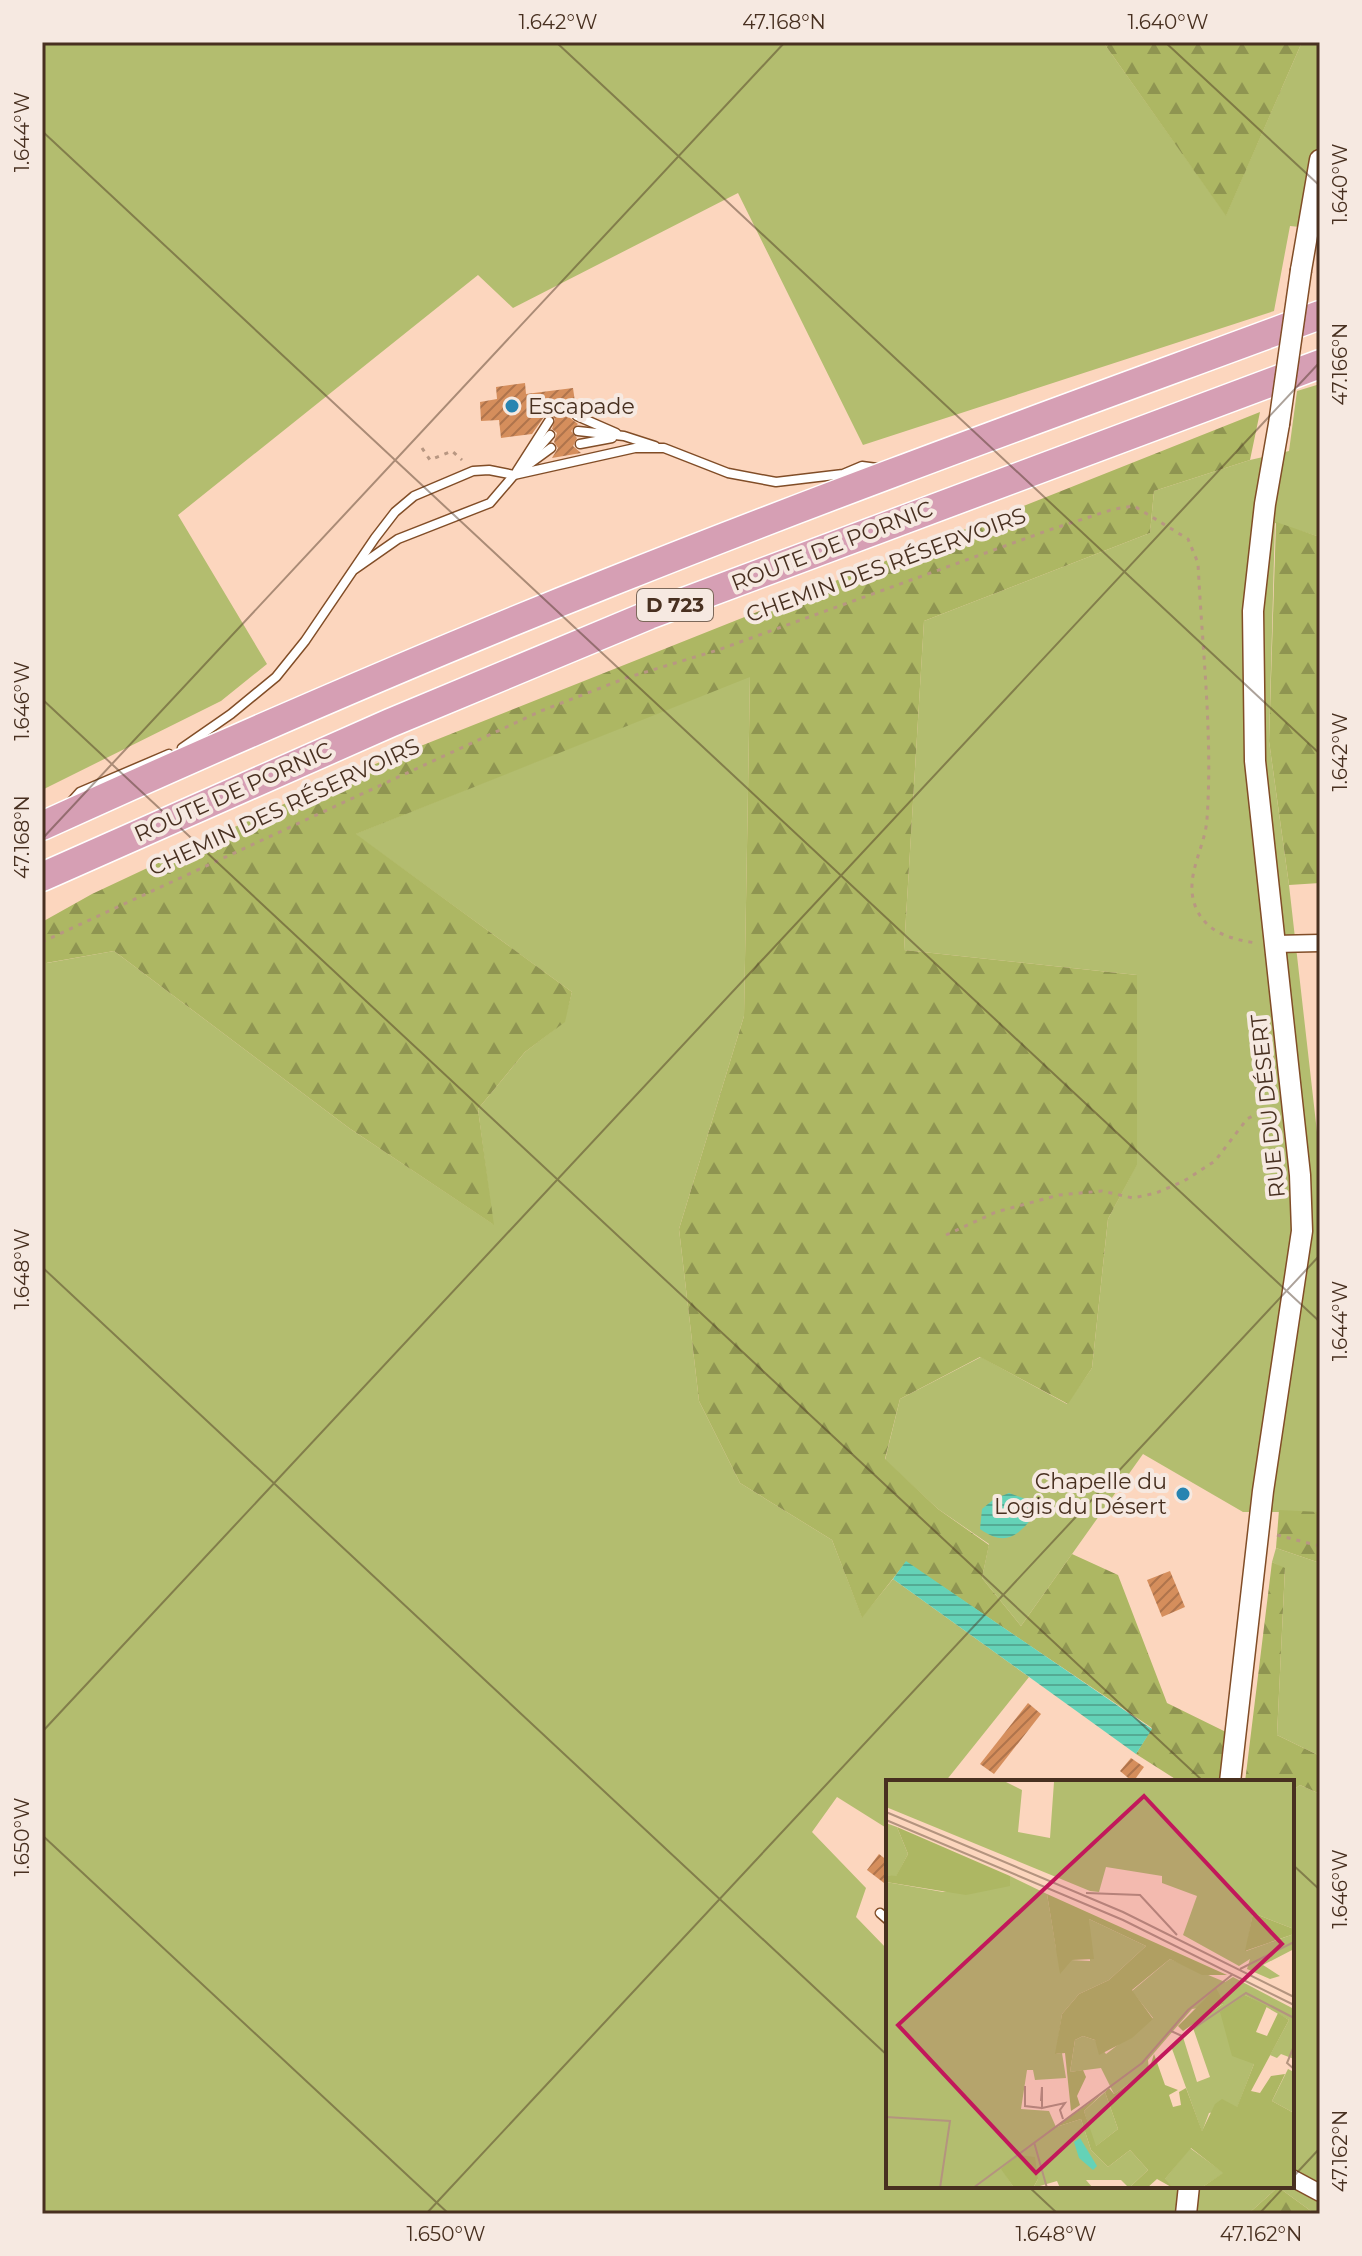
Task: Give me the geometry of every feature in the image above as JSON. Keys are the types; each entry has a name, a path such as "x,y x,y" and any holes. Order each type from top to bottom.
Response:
{"highway":[{"name":"ROUTE DE PORNIC","path":"48,824 478,635 745,529 1320,315"},
{"name":"ROUTE DE PORNIC","path":"42,877 390,723 649,615 1320,364"}],"street":[{"name":"RUE DU DÉSERT","path":"1230,1780 1259,1531 1303,1207 1255,761 1253,611 1265,504 1320,160"},
{"path":"1275,944 1320,943"},
{"path":"1294,2179 1320,2193"},
{"path":"1186,2214 1189,2188"}],"lane":[{"path":"577,416 728,473 776,482 843,474 862,466 902,470"},
{"path":"514,475 549,421"},
{"path":"578,431 624,436"},
{"path":"351,572 398,539 490,503 550,435"},
{"path":"580,444 624,436"},
{"path":"514,475 551,448"},
{"path":"48,824 80,792 189,745 276,677 305,641 395,512 414,496 473,471 489,470 514,475 635,448 664,448"},
{"path":"880,1913 886,1918"}],"path":[{"path":"422,448 430,460 452,451 473,471"},
{"name":"CHEMIN DES RÉSERVOIRS","path":"42,942 541,711 626,678 718,650 1034,535 1114,509 1134,506 1188,539 1198,563 1209,777 1207,824 1191,881 1195,906 1204,923 1217,932 1236,940 1275,944"},
{"path":"946,1235 996,1212 1059,1195 1102,1191 1133,1198 1156,1193 1184,1181 1215,1161 1247,1119 1264,1110 1293,1107"},
{"path":"1259,1531 1320,1546"}],"green space":[{"path":"42,42 1103,42 1226,215 1302,42 1320,42 1320,229 1290,226 1274,311 863,445 738,193 513,308 478,275 178,515 267,664 221,701 42,790"},
{"path":"1103,42 1302,42 1226,216"},
{"path":"1320,384 1320,537 1275,523 1269,741 1317,1132 1320,1192 1320,1512 1243,1512 1143,1454 1021,1626 982,1578 989,1544 938,1509 885,1460 900,1399 981,1357 1067,1404 1092,1368 1108,1219 1137,1164 1137,975 904,950 924,621 1150,533 1154,491 1250,460 1289,451 1297,391"},
{"path":"1260,412 1250,460 1154,491 1150,533 924,621 904,950 1137,975 1137,1165 1108,1219 1092,1368 1068,1404 980,1357 900,1399 885,1459 938,1509 989,1545 982,1578 1021,1626 1072,1554 1118,1575 1167,1703 1228,1733 1219,1780 1177,1780 1136,1754 1152,1728 906,1562 862,1618 832,1540 740,1483 699,1401 679,1229 744,1016 750,677 356,834 572,992 565,1022 525,1052 478,1109 494,1225 349,1128 114,951 46,963 42,947 42,922 92,894 335,780"},
{"path":"1276,522 1320,537 1320,883 1289,885 1269,741"},
{"path":"750,676 744,1016 679,1229 699,1401 740,1483 832,1540 862,1617 893,1579 1029,1677 947,1780 886,1780 886,1828 837,1797 812,1832 866,1888 856,1917 886,1948 886,2188 1277,2188 1248,2214 42,2214 42,947 47,963 114,951 349,1128 493,1224 478,1109 525,1052 564,1022 572,992 355,834"},
{"path":"1279,1510 1320,1512 1320,1563 1276,1548"},
{"path":"1276,1548 1320,1563 1320,1756 1277,1735 1285,1569 1272,1562"},
{"path":"1272,1562 1285,1568 1277,1735 1320,1756 1320,1794 1300,1785 1294,1790 1294,1780 1245,1780"},
{"path":"1300,1785 1320,1794 1320,2214 1315,2214 1279,2188 1294,2188 1294,1790"},
{"path":"1279,2188 1315,2214 1248,2214"}],"water":[{"path":"1009,1493 1031,1501 1033,1517 1009,1537 996,1537 980,1529 982,1509 994,1499"},
{"path":"906,1561 1152,1729 1136,1754 893,1579"}],"building":[{"path":"525,383 526,394 573,388 576,409 570,418 578,424 571,431 577,438 573,446 581,453 552,458 558,448 554,442 557,433 552,429 555,419 550,414 544,417 532,434 501,438 499,420 481,421 480,402 497,399 496,387"},
{"path":"1170,1571 1185,1607 1162,1617 1147,1580"},
{"path":"1028,1703 1041,1714 994,1774 980,1764"},
{"path":"1131,1758 1144,1767 1134,1780 1120,1771"},
{"path":"879,1854 886,1859 886,1884 867,1870"}],"place":[{"name":"Escapade","path":"512,406"},
{"name":"Chapelle du Logis du Désert","path":"1183,1494"}]}
